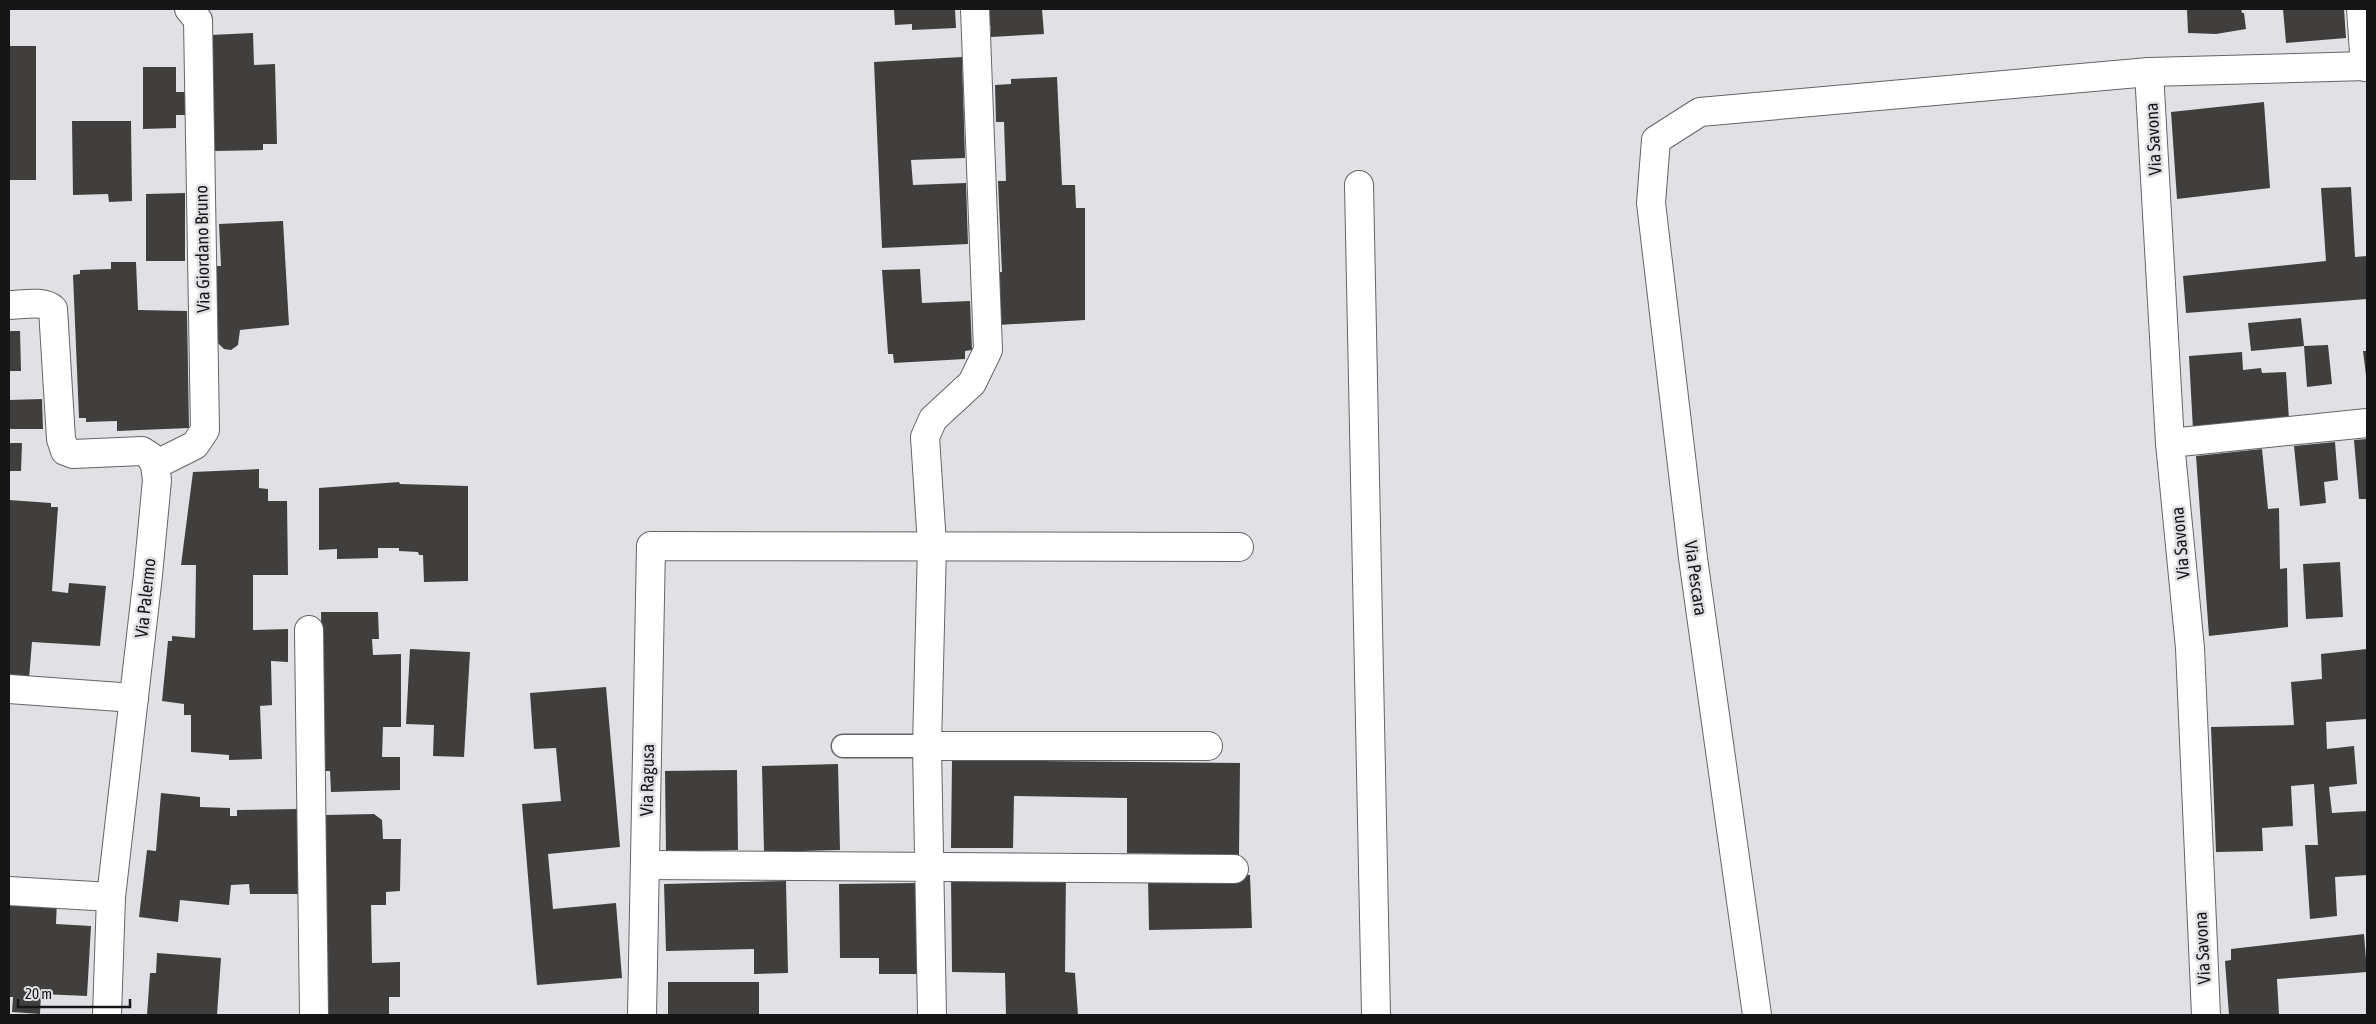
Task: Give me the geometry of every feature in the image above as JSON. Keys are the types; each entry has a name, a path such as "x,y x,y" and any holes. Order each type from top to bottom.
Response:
{"street":[{"name":"Via Giordano Bruno","path":"155,465 195,445 206,430 198,20 189,9"},
{"path":"932,1015 927,746 932,545 925,437 933,419 972,383 988,350 975,9"},
{"path":"2149,72 2366,66 2361,9"},
{"name":"Via Pescara","path":"1757,1015 1693,558 1653,212 1656,140 1700,112 2149,72"},
{"name":"Via Savona","path":"2149,72 2170,443 2190,648 2206,1015"},
{"path":"1360,185 1376,1015"},
{"path":"9,305 49,305 53,310 61,438 65,451 73,454 142,451 150,456 155,465"},
{"path":"2170,443 2367,423"},
{"name":"Via Palermo","path":"107,1015 111,897 148,575 156,480 155,465"},
{"path":"932,545 1239,547"},
{"name":"Via Ragusa","path":"642,1015 651,546 932,545"},
{"path":"309,630 314,1015"},
{"path":"9,689 134,698"},
{"path":"927,746 1208,746"},
{"path":"645,865 1234,868"},
{"path":"9,891 111,897"}],"lane":[{"path":"843,746 927,746"}],"building":[{"path":"894,9 955,9 956,28 912,30 912,24 895,25"},
{"path":"983,9 1042,9 1044,34 991,37 991,26 984,26"},
{"path":"2187,9 2241,9 2242,13 2244,13 2246,29 2216,34 2188,33"},
{"path":"2283,9 2344,9 2346,38 2286,43"},
{"path":"253,33 254,65 275,64 277,144 263,144 263,150 213,151 210,35"},
{"path":"9,46 36,46 36,180 9,180"},
{"path":"962,57 965,158 911,160 913,185 966,183 968,244 882,248 874,62"},
{"path":"143,67 176,67 176,92 192,92 192,115 176,115 176,128 143,129"},
{"path":"1057,77 1062,185 1075,185 1076,208 1085,208 1085,320 998,325 996,272 1002,272 998,181 1006,181 1004,122 996,122 995,85 1011,84 1011,79"},
{"path":"2264,102 2270,188 2177,199 2171,112"},
{"path":"72,121 131,121 132,201 109,202 108,194 73,195"},
{"path":"2351,187 2355,257 2367,256 2367,299 2186,313 2183,276 2326,261 2321,188"},
{"path":"185,193 185,261 146,261 146,194"},
{"path":"283,221 289,325 240,330 238,345 231,350 224,349 217,342 215,266 221,266 219,224"},
{"path":"111,262 136,262 138,310 187,311 189,428 117,431 117,421 86,422 86,418 79,418 73,275 80,274 80,270 111,269"},
{"path":"920,269 922,303 970,301 972,350 965,351 965,359 894,363 893,354 888,354 882,270"},
{"path":"2301,318 2304,346 2251,351 2248,323"},
{"path":"9,331 20,331 21,371 9,371"},
{"path":"2328,345 2332,384 2307,387 2304,346"},
{"path":"2363,351 2367,351 2367,375 2366,375"},
{"path":"2242,352 2243,370 2261,368 2262,373 2286,372 2289,420 2193,430 2189,356"},
{"path":"42,399 43,429 9,429 9,400"},
{"path":"2367,439 2367,499 2359,499 2354,440"},
{"path":"2335,442 2338,480 2324,482 2326,503 2300,506 2294,446"},
{"path":"9,443 22,443 21,471 9,471"},
{"path":"2262,449 2268,509 2279,508 2280,569 2287,568 2288,627 2209,636 2196,456"},
{"path":"259,469 259,488 268,489 268,501 287,501 288,575 253,575 253,630 288,629 288,662 271,661 272,705 260,706 262,759 229,760 229,755 191,752 191,715 184,715 184,704 162,701 168,641 172,641 172,636 195,638 196,565 181,565 193,472"},
{"path":"399,482 400,484 468,486 468,581 424,582 423,555 419,555 418,552 399,551 399,548 378,548 378,558 337,559 337,549 319,550 319,488"},
{"path":"9,500 51,503 51,507 58,507 52,591 68,593 69,583 106,586 100,646 32,642 29,679 9,680"},
{"path":"2340,562 2343,617 2306,619 2303,564"},
{"path":"321,612 378,612 379,639 372,639 373,655 401,654 401,727 383,727 382,757 400,757 400,790 331,792 330,771 324,771"},
{"path":"410,649 470,652 464,757 433,756 434,725 406,724"},
{"path":"2367,649 2367,719 2326,722 2327,749 2354,746 2357,784 2329,787 2332,813 2367,811 2367,875 2335,877 2337,916 2310,919 2305,845 2318,845 2314,784 2291,786 2293,826 2262,828 2263,851 2216,852 2211,727 2294,725 2291,682 2322,679 2321,654"},
{"path":"606,687 620,847 548,854 553,909 616,903 622,978 537,985 522,804 561,801 556,748 534,749 530,693"},
{"path":"952,760 1240,763 1239,855 1127,853 1127,798 1014,796 1013,848 951,848"},
{"path":"838,764 840,850 764,852 762,766"},
{"path":"737,770 738,850 666,852 665,771"},
{"path":"161,793 200,797 200,807 230,808 230,816 237,816 237,810 299,809 302,894 250,894 249,884 231,885 229,905 180,900 178,922 139,917 147,850 156,851"},
{"path":"374,814 382,820 383,839 401,839 400,891 386,892 386,905 371,905 372,963 400,962 400,997 389,997 389,1015 328,1015 325,815"},
{"path":"1066,873 1065,972 1075,973 1078,1015 1006,1015 1005,973 952,972 951,877"},
{"path":"1250,875 1252,928 1149,930 1148,878"},
{"path":"786,881 788,973 754,974 754,949 666,951 664,884"},
{"path":"917,883 917,974 879,974 879,958 840,958 839,884"},
{"path":"9,897 57,900 56,924 91,926 87,996 41,994 40,1014 12,1012 13,997 9,997"},
{"path":"2364,934 2367,972 2277,979 2279,1015 2229,1015 2225,961 2231,960 2231,949"},
{"path":"157,953 221,958 217,1015 147,1015 150,973 156,973"},
{"path":"668,982 759,982 759,1015 668,1015"}]}
